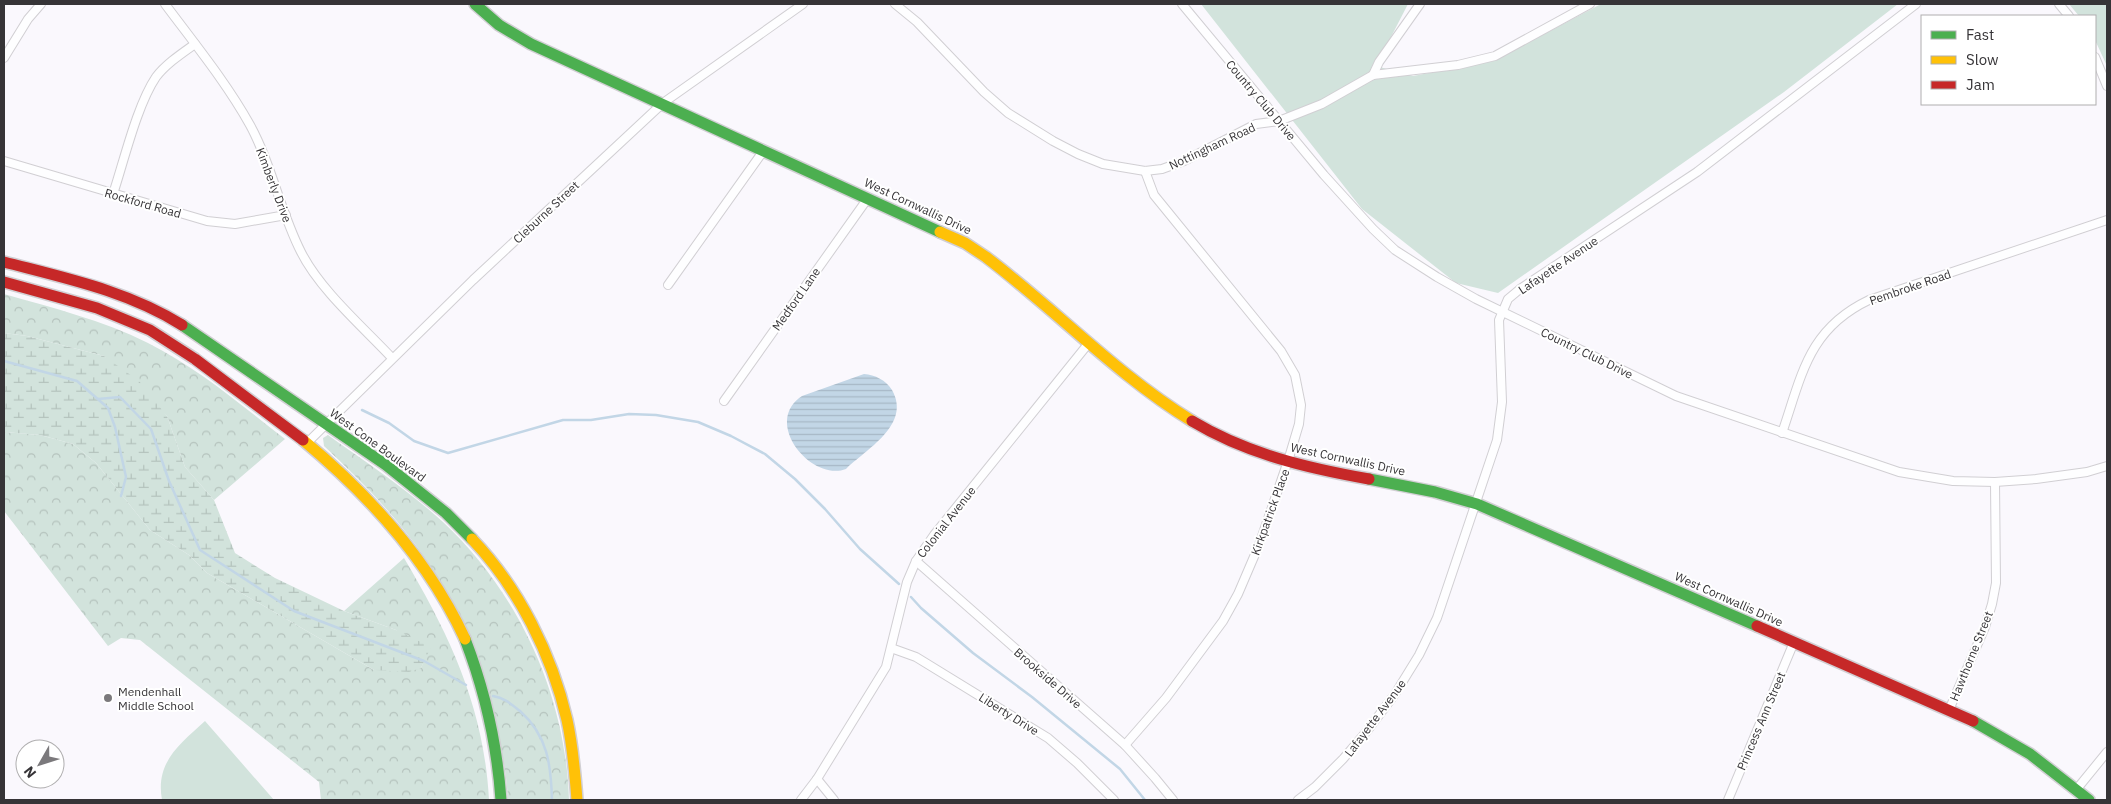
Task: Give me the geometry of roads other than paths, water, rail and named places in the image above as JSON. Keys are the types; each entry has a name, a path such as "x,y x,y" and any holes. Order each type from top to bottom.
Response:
{"street":[{"path":"4,58 28,19 41,4"},
{"name":"Kimberly Drive","path":"165,4 218,75 250,126 271,172 301,253 322,283 392,358"},
{"name":"West Cornwallis Drive","path":"475,4 499,25 530,44 951,235 978,251 1088,344 1152,395 1199,424 1238,443 1306,467 1434,492 1477,504 1976,722 2014,743 2089,800"},
{"name":"Cleburne Street","path":"308,442 392,358 663,104 804,4"},
{"name":"Nottingham Road","path":"895,4 917,22 984,92 1008,113 1078,154 1103,164 1145,171 1162,169 1184,161 1256,124 1279,121 1322,104 1374,75 1486,59 1590,4"},
{"name":"Country Club Drive","path":"1182,4 1345,199 1395,250 1438,277 1502,311 1676,396 1899,472 1953,481 1995,482 2087,472 2107,466"},
{"path":"1374,75 1379,62 1420,4"},
{"name":"Lafayette Avenue","path":"1298,800 1315,787 1344,758 1395,694 1419,656 1437,618 1497,440 1502,405 1499,320 1508,299 1520,289 1697,172 1916,4"},
{"path":"2059,4 2068,15"},
{"path":"114,194 145,97 157,76 176,57 195,44"},
{"path":"2096,59 2107,86"},
{"path":"668,285 764,150"},
{"name":"Rockford Road","path":"4,161 207,221 235,224 286,215"},
{"name":"Kirkpatrick Place","path":"1125,745 1166,698 1223,621 1238,594 1259,545 1288,461 1299,424 1301,405 1299,389 1292,369 1281,351 1154,195 1145,171"},
{"name":"Medford Lane","path":"724,401 868,198"},
{"name":"Pembroke Road","path":"1782,433 1804,369 1817,341 1851,309 1869,300 2107,220"},
{"name":"West Cone Boulevard","path":"4,262 102,288 139,302 181,325 326,424 428,497 447,514 467,533 512,591 538,637 562,700 571,736 577,800"},
{"path":"4,282 120,316 150,330 199,361 308,442 358,488 384,516 410,550 455,618 489,711 496,747 501,800"},
{"name":"Colonial Avenue","path":"801,800 817,779 886,667 907,582 916,562 934,535 1088,344"},
{"name":"Hawthorne Street","path":"1949,710 1985,627 1992,604 1996,583 1995,482"},
{"name":"Brookside Drive","path":"916,562 1125,745 1173,800"},
{"name":"Princess Ann Street","path":"1728,800 1794,642"},
{"name":"Liberty Drive","path":"891,648 916,657 1048,738 1077,763 1114,800"},
{"path":"2076,790 2107,752"},
{"path":"817,779 834,800"}],"water":[{"path":"864,374 887,383 892,390 897,403 896,414 891,425 884,436 846,469 832,471 819,467 806,458 796,447 789,434 787,420 791,407 802,396"}],"waterway":[{"path":"4,361 77,381 108,408 115,427 126,477 121,496"},
{"path":"98,399 120,397 151,429 169,481 200,550 294,611 424,661 466,685"},
{"path":"362,410 389,423 414,441 448,453 563,420 591,420 629,414 656,415 698,422 731,436 765,454 795,479 825,509 860,549 899,584"},
{"path":"911,597 973,653 1032,697 1120,769 1145,800"},
{"path":"493,696 514,706 537,731 549,763 552,800"}],"place":[{"name":"Mendenhall Middle School","path":"108,698"}]}
